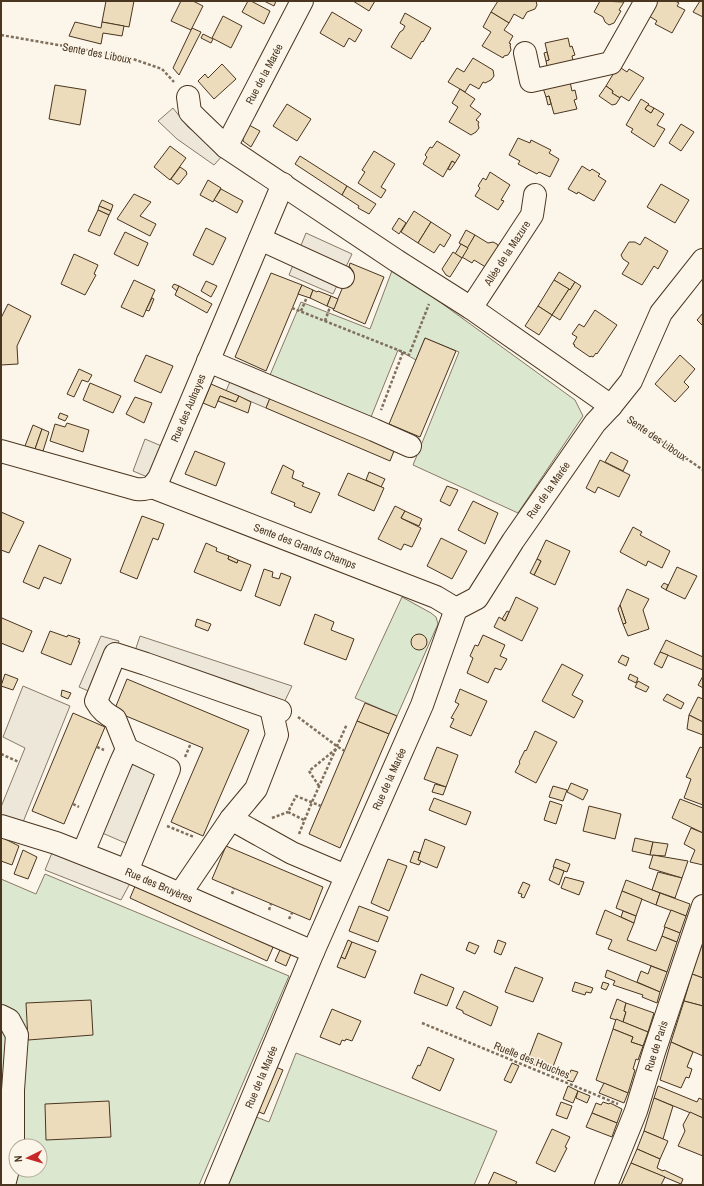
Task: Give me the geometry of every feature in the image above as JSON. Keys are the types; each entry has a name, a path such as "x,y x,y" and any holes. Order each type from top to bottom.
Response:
{"street":[{"name":"Rue de la Marée","path":"226,147 302,1"},
{"path":"525,53 532,80 612,63 646,1"},
{"path":"188,97 190,112 226,147 471,308 612,406"},
{"name":"Rue des Aulnayes","path":"152,487 159,478 283,184"},
{"name":"Allée de la Mazure","path":"471,308 532,215 536,195"},
{"path":"260,239 343,277"},
{"name":"Rue de la Marée","path":"216,1185 313,952 422,705 456,609 477,598 512,541 595,423 612,406 631,382 661,312 703,260"},
{"path":"208,361 410,446"},
{"path":"1,450 136,489 152,487"},
{"name":"Sente des Grands Champs","path":"152,487 436,597 456,609"},
{"path":"127,871 169,768 127,749 115,719 106,714 96,701 115,654 275,710 277,735 256,789 231,819 180,894"},
{"path":"83,853 127,749"},
{"path":"231,819 292,853 346,876"},
{"name":"Rue des Bruyères","path":"1,826 83,853 313,952"},
{"name":"Rue de Paris","path":"606,1185 636,1111 654,1052 703,906"},
{"path":"1,1016 9,1020 17,1035 13,1150 4,1185"}],"path":[{"name":"Sente des Liboux","path":"1,35 127,57 162,69 188,97"},
{"path":"292,308 409,355 436,286"},
{"path":"301,312 307,297"},
{"path":"324,321 330,307"},
{"path":"374,430 403,352"},
{"name":"Sente des Liboux","path":"612,406 703,470"},
{"path":"275,710 289,709 344,751"},
{"path":"292,853 304,820 348,724"},
{"path":"184,759 191,743"},
{"path":"319,786 309,771 338,747"},
{"path":"1,754 19,762"},
{"path":"304,820 288,812 296,796 321,806"},
{"path":"164,825 201,840"},
{"path":"268,912 271,904"},
{"name":"Ruelle des Houches","path":"422,1023 636,1111"}],"green space":[{"path":"393,268 575,400 583,416 518,513 413,465 459,352 425,338 416,360 398,350 371,417 270,375 301,302 370,329"},
{"path":"402,597 431,613 436,617 438,624 397,716 355,698"},
{"path":"45,874 289,976 199,1185 1,1185 1,879 36,894"},
{"path":"296,1053 497,1131 474,1185 222,1185 251,1115 269,1122"}],"shaded area":[{"path":"173,108 188,127 224,154 214,165 177,139 158,121"},
{"path":"306,233 352,254 333,294 289,275"},
{"path":"238,363 278,378 266,408 226,391"},
{"path":"145,439 171,450 157,481 133,471"},
{"path":"101,636 119,641 98,695 79,687"},
{"path":"140,636 292,686 280,711 132,660"},
{"path":"23,686 70,706 19,832 1,826 1,807 25,748 3,737"},
{"path":"122,759 165,778 137,848 93,829"},
{"path":"56,843 135,874 121,900 45,870"}],"building":[{"path":"106,1 134,1 129,27 102,22"},
{"path":"181,1 193,1 203,6 191,30 171,21"},
{"path":"248,1 251,1 270,11 264,24 242,12"},
{"path":"264,1 276,1 274,6"},
{"path":"353,1 375,1 369,11"},
{"path":"498,1 536,1 537,5 535,9 527,12 523,19 514,14 509,23 491,12"},
{"path":"600,1 624,2 614,23 609,25 605,22 603,17 594,12"},
{"path":"657,1 675,1 679,3 677,6 685,10 672,33 655,24 657,21 649,16"},
{"path":"700,1 703,1 703,17 693,12"},
{"path":"332,12 362,30 355,42 349,38 344,47 320,33"},
{"path":"491,12 509,23 504,30 513,36 509,43 511,44 511,50 508,55 504,56 503,58 482,46 491,32 483,27"},
{"path":"405,13 431,28 411,59 391,47 405,26 400,23"},
{"path":"223,16 242,26 231,48 212,38"},
{"path":"75,22 101,28 102,22 124,26 122,36 103,33 101,44 69,36"},
{"path":"192,28 201,32 179,75 173,68"},
{"path":"203,34 213,39 211,43 201,38"},
{"path":"568,38 570,47 572,46 575,55 572,56 574,65 548,71 546,61 549,60 545,43"},
{"path":"547,52 549,60 546,61 544,53"},
{"path":"473,58 493,70 494,76 491,80 485,83 483,82 479,89 470,84 465,92 448,82 457,68 464,72"},
{"path":"222,64 236,79 214,99 198,81 205,74 208,78"},
{"path":"618,66 627,72 629,69 644,78 629,101 612,93 613,91 606,86"},
{"path":"570,82 572,91 575,90 577,99 574,100 577,109 554,114 549,96 546,97 543,88"},
{"path":"55,85 86,90 80,125 49,119"},
{"path":"606,86 613,91 612,93 620,98 616,104 612,105 599,96"},
{"path":"460,89 475,99 470,106 481,114 476,120 479,122 479,128 471,135 449,122 458,107 452,103"},
{"path":"549,96 551,104 548,105 546,97"},
{"path":"641,99 649,104 645,109 651,113 654,108 664,114 657,125 665,129 654,147 631,132 633,129 626,125"},
{"path":"287,104 311,119 297,141 273,126"},
{"path":"648,105 654,108 651,113 645,109"},
{"path":"681,124 694,132 681,151 669,143"},
{"path":"249,125 260,131 251,147 243,141"},
{"path":"518,138 530,143 531,140 551,150 549,153 559,159 550,177 539,172 537,174 518,164 520,161 509,155"},
{"path":"437,141 460,155 455,163 452,161 443,177 423,164 427,157 425,155 430,147 432,148"},
{"path":"170,146 186,158 170,180 154,167"},
{"path":"374,151 395,164 381,187 386,190 381,198 358,183 365,172 362,170"},
{"path":"300,156 347,186 342,195 295,164"},
{"path":"452,161 455,163 450,170 448,169"},
{"path":"582,166 590,171 592,169 600,174 598,176 606,181 594,201 578,192 577,194 568,189"},
{"path":"180,167 186,171 187,174 179,184 177,184 171,179"},
{"path":"490,172 510,185 501,200 504,201 498,210 475,196 480,188 478,186 483,178 486,180"},
{"path":"208,180 221,188 213,202 200,195"},
{"path":"661,184 689,200 675,223 647,207"},
{"path":"347,186 376,204 369,214 358,208 359,206 342,195"},
{"path":"221,189 243,201 237,213 214,200"},
{"path":"134,194 151,202 140,216 156,224 150,236 117,219"},
{"path":"102,200 113,205 111,211 99,206"},
{"path":"99,206 111,211 109,215 98,210"},
{"path":"98,210 109,215 100,236 88,231"},
{"path":"414,211 431,222 418,243 401,232"},
{"path":"399,218 406,223 399,234 392,229"},
{"path":"431,222 451,235 444,247 440,244 434,253 418,243"},
{"path":"206,228 226,238 213,265 193,255"},
{"path":"466,230 475,235 468,248 459,243"},
{"path":"125,232 148,243 138,266 114,254"},
{"path":"475,235 488,243 493,242 497,244 499,248 489,269 474,260 472,263 462,257"},
{"path":"645,237 668,251 658,269 654,266 642,285 622,274 629,263 623,259 621,255 629,242 635,242 640,245"},
{"path":"461,244 468,248 462,258 455,254"},
{"path":"453,252 462,258 450,277 446,275 442,269"},
{"path":"74,254 98,265 94,274 96,275 85,295 61,284"},
{"path":"350,263 384,277 365,324 333,310 351,268 349,267"},
{"path":"559,272 575,282 570,290 554,280"},
{"path":"271,273 302,285 266,371 235,357"},
{"path":"134,280 155,290 143,317 121,307"},
{"path":"554,280 569,289 552,315 538,306"},
{"path":"206,281 217,286 211,297 201,291"},
{"path":"575,282 581,286 560,320 552,315"},
{"path":"174,284 179,286 177,291 172,287"},
{"path":"302,285 313,290 310,298 298,294"},
{"path":"179,286 212,304 207,313 175,295"},
{"path":"313,290 331,296 327,306 310,298"},
{"path":"331,296 338,299 334,309 327,306"},
{"path":"152,298 154,299 149,311 146,310"},
{"path":"8,304 31,316 17,346 18,364 1,365 1,318"},
{"path":"538,306 552,315 539,335 525,326"},
{"path":"595,310 617,325 597,354 596,353 593,357 590,357 574,346 575,345 573,344 577,337 572,334 579,324 584,327"},
{"path":"703,313 703,326 697,320"},
{"path":"425,338 456,351 420,437 389,424"},
{"path":"146,355 173,366 161,393 134,381"},
{"path":"680,355 695,369 684,382 689,387 675,402 655,384"},
{"path":"79,369 92,375 88,382 82,380 74,397 67,394"},
{"path":"90,383 121,396 113,413 83,400"},
{"path":"211,384 239,396 236,402 220,396 215,408 203,403"},
{"path":"272,393 396,446 390,461 266,408"},
{"path":"220,396 236,402 239,396 251,402 248,413 218,401"},
{"path":"135,397 152,403 144,423 126,414"},
{"path":"60,413 68,416 65,421 58,418"},
{"path":"67,423 89,430 83,452 50,441 55,424 65,427"},
{"path":"33,425 42,429 35,449 25,446"},
{"path":"42,429 49,432 43,451 35,449"},
{"path":"195,451 225,463 216,486 185,474"},
{"path":"611,452 628,461 623,471 605,462"},
{"path":"600,460 630,475 619,497 598,487 595,493 586,488"},
{"path":"283,465 294,471 292,478 304,483 302,486 320,493 311,513 294,506 295,503 271,493"},
{"path":"369,472 385,479 381,487 366,480"},
{"path":"348,473 384,488 374,511 338,495"},
{"path":"447,486 458,490 450,506 440,501"},
{"path":"473,501 498,513 485,544 458,530"},
{"path":"395,506 405,511 401,518 421,528 412,547 404,544 401,550 378,539"},
{"path":"405,511 422,519 419,526 401,518"},
{"path":"1,512 24,522 9,553 1,550"},
{"path":"142,516 164,524 158,540 153,538 137,579 120,572"},
{"path":"633,527 642,532 640,535 670,551 662,568 648,561 646,566 620,552"},
{"path":"441,538 467,551 452,579 427,566"},
{"path":"546,540 570,551 555,585 534,575 541,561 537,559"},
{"path":"206,543 217,548 216,551 229,556 228,559 237,563 238,560 251,565 241,591 194,572"},
{"path":"39,545 71,559 61,584 44,577 39,589 23,582"},
{"path":"229,556 238,560 237,563 228,559"},
{"path":"537,559 541,561 534,575 530,573"},
{"path":"677,567 697,576 685,599 666,590"},
{"path":"264,569 273,572 272,577 279,579 281,573 291,577 280,606 255,596"},
{"path":"664,583 668,585 666,590 661,587"},
{"path":"627,589 649,599 643,610 649,629 628,636 623,624 626,623 620,605"},
{"path":"516,597 538,608 522,641 494,627 499,617 505,621"},
{"path":"620,605 626,623 623,624 618,609"},
{"path":"507,611 509,612 505,621 502,619"},
{"path":"315,614 334,622 331,630 354,639 346,660 304,644"},
{"path":"2,618 32,631 23,652 1,643"},
{"path":"197,619 211,624 208,631 195,626"},
{"path":"50,631 67,637 68,635 80,639 71,665 41,653"},
{"path":"419,634 425,636 427,642 425,648 419,650 413,648 411,642 413,636"},
{"path":"483,635 505,645 500,656 507,659 501,670 495,668 488,683 467,673 473,658 470,656 475,645 478,646"},
{"path":"666,640 703,657 703,670 660,652"},
{"path":"660,652 668,655 662,668 654,664"},
{"path":"622,655 629,658 626,666 618,662"},
{"path":"562,664 583,675 572,695 583,701 574,718 542,701"},
{"path":"5,674 18,679 13,690 1,686"},
{"path":"630,674 638,678 636,683 628,679"},
{"path":"703,676 703,688 698,685"},
{"path":"127,679 249,730 203,836 171,822 203,748 114,711"},
{"path":"638,681 649,687 646,692 635,687"},
{"path":"460,689 487,701 471,736 450,727 454,719 451,718 459,704 455,702"},
{"path":"62,690 71,693 68,699 61,696"},
{"path":"667,694 684,703 681,709 663,700"},
{"path":"698,697 703,699 703,722 689,715"},
{"path":"365,703 397,716 389,734 357,721"},
{"path":"73,713 105,727 64,824 32,811"},
{"path":"689,715 703,722 703,735 687,729"},
{"path":"357,721 389,734 340,848 309,834"},
{"path":"535,731 557,742 536,783 515,772"},
{"path":"437,747 458,755 446,787 424,779"},
{"path":"700,747 703,748 703,805 684,798 691,779 686,777"},
{"path":"571,783 588,790 583,800 567,792"},
{"path":"435,784 446,787 443,795 432,792"},
{"path":"553,786 567,790 563,801 549,797"},
{"path":"434,798 471,812 466,825 429,810"},
{"path":"680,799 703,808 703,833 672,818"},
{"path":"550,801 562,805 556,824 544,820"},
{"path":"589,806 621,814 615,839 583,831"},
{"path":"691,828 703,833 703,865 690,862 695,850 684,844"},
{"path":"1,837 19,846 12,865 1,861"},
{"path":"635,838 653,842 650,855 632,851"},
{"path":"425,839 445,847 437,868 418,860"},
{"path":"653,842 668,844 665,856 650,855"},
{"path":"226,846 323,887 310,920 212,879"},
{"path":"23,850 37,857 28,879 14,874"},
{"path":"414,851 420,853 418,860 421,861 419,865 410,862"},
{"path":"653,855 688,861 682,878 649,868"},
{"path":"388,859 407,866 389,911 371,903"},
{"path":"556,859 570,864 567,872 553,867"},
{"path":"554,867 564,871 559,885 549,880"},
{"path":"658,872 682,878 675,898 652,890"},
{"path":"565,877 584,882 579,895 561,888"},
{"path":"626,880 660,893 656,905 622,891"},
{"path":"523,882 530,885 524,898 521,897 522,894 518,893"},
{"path":"136,884 274,945 267,961 130,898"},
{"path":"622,891 642,899 636,916 616,908"},
{"path":"660,893 690,904 686,916 656,905"},
{"path":"359,906 388,917 378,942 349,931"},
{"path":"605,910 634,923 627,940 656,951 662,936 677,942 667,972 608,949 612,940 596,934"},
{"path":"671,910 686,916 680,933 664,927"},
{"path":"623,911 636,916 634,923 621,917"},
{"path":"665,927 680,933 677,942 662,936"},
{"path":"348,940 352,942 345,959 341,957"},
{"path":"498,940 506,943 501,955 494,952"},
{"path":"703,940 703,978 692,974"},
{"path":"352,942 376,951 365,978 337,967 341,957 345,959"},
{"path":"469,942 479,946 475,954 466,950"},
{"path":"280,950 291,954 286,966 275,961"},
{"path":"651,966 667,972 660,992 637,982 641,971 648,974"},
{"path":"515,967 543,978 533,1002 505,992"},
{"path":"607,970 660,992 657,1003 642,997 643,995 613,985 615,981 605,977"},
{"path":"421,974 454,988 447,1006 414,993"},
{"path":"692,974 703,978 703,1006 684,1001"},
{"path":"575,982 593,988 591,993 586,992 585,995 572,991"},
{"path":"603,982 609,984 606,990 601,988"},
{"path":"464,991 498,1007 491,1026 463,1013 463,1011 456,1008"},
{"path":"617,999 626,1003 624,1011 626,1012 623,1022 610,1018"},
{"path":"91,1000 93,1035 28,1040 26,1003"},
{"path":"684,1001 703,1006 703,1056 671,1042"},
{"path":"626,1003 654,1013 648,1032 623,1022 626,1012 624,1011"},
{"path":"332,1009 361,1021 352,1041 346,1039 345,1041 342,1040 340,1045 320,1037"},
{"path":"616,1019 648,1032 643,1046 631,1042 633,1037 613,1029"},
{"path":"613,1029 633,1037 631,1042 643,1046 638,1060 636,1059 633,1069 635,1070 628,1093 596,1080"},
{"path":"538,1033 562,1043 551,1072 527,1062"},
{"path":"671,1042 693,1052 687,1067 692,1069 689,1078 686,1077 681,1088 660,1080"},
{"path":"428,1047 454,1059 440,1091 412,1078 418,1065 420,1066"},
{"path":"512,1063 519,1066 511,1083 504,1080"},
{"path":"268,1064 283,1070 264,1114 249,1108"},
{"path":"571,1070 578,1072 573,1082 567,1080"},
{"path":"604,1083 628,1093 624,1103 599,1093"},
{"path":"568,1086 578,1091 573,1103 563,1099"},
{"path":"658,1086 697,1102 699,1098 703,1100 703,1118 654,1098"},
{"path":"578,1091 590,1096 587,1103 576,1098"},
{"path":"654,1098 673,1106 663,1139 644,1131"},
{"path":"109,1101 111,1137 48,1140 48,1138 46,1138 45,1104"},
{"path":"561,1102 572,1106 567,1119 556,1115"},
{"path":"603,1102 610,1103 622,1109 617,1123 592,1113 596,1103 601,1105"},
{"path":"690,1112 703,1118 703,1156 678,1146 685,1131 683,1125"},
{"path":"592,1113 617,1123 612,1137 586,1127"},
{"path":"552,1129 570,1137 565,1147 567,1148 555,1172 536,1163"},
{"path":"644,1131 668,1141 660,1159 637,1149"},
{"path":"637,1149 660,1159 657,1168 683,1179 681,1184 631,1163"},
{"path":"631,1163 665,1177 661,1185 621,1185"},
{"path":"494,1172 517,1182 515,1185 488,1185"}]}
